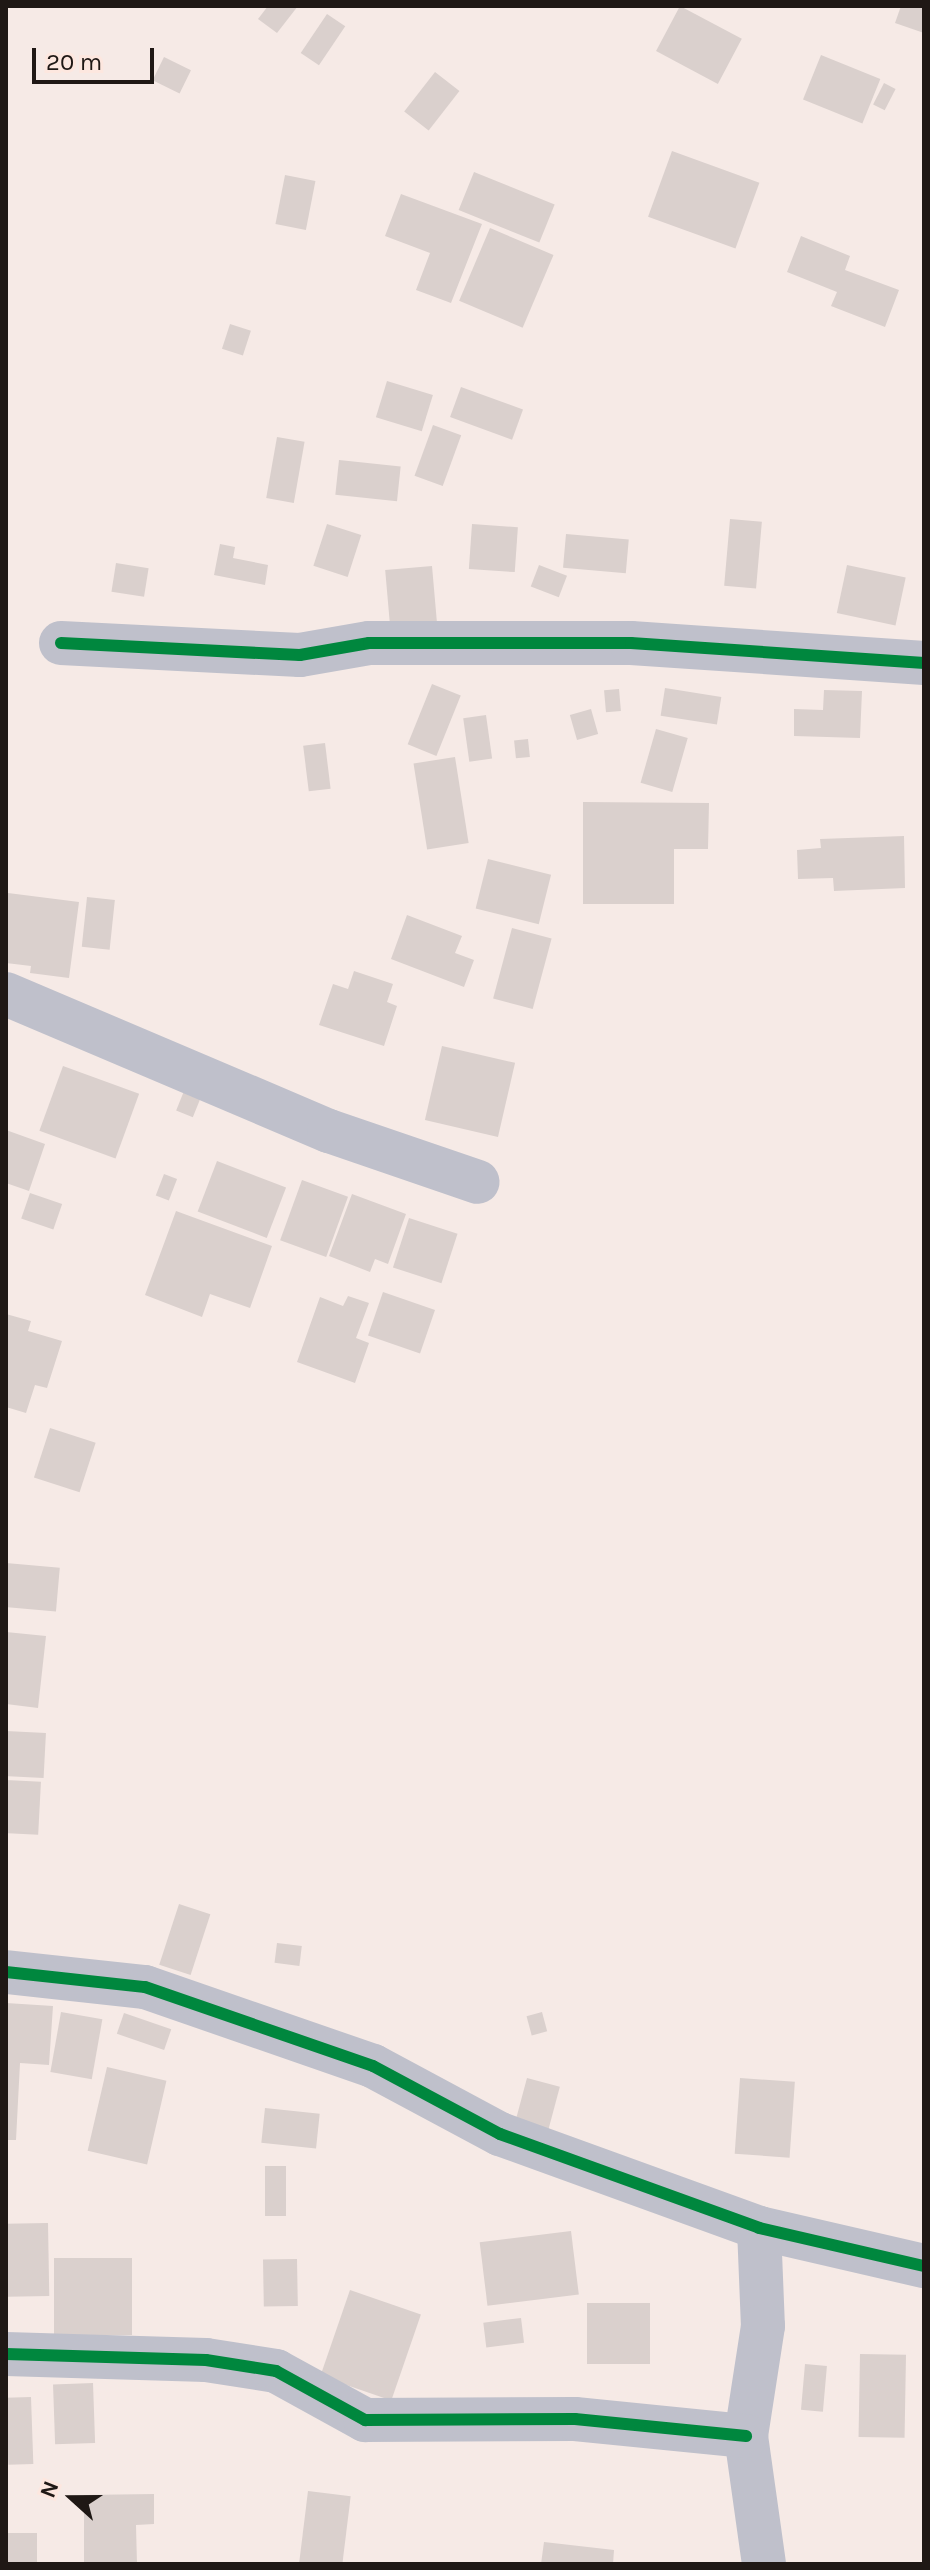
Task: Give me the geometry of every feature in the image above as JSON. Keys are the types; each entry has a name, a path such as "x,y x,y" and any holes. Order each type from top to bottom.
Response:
{"street":[{"path":"61,643 300,655 369,643 631,643 924,663"},
{"path":"6,994 329,1131 478,1182"},
{"path":"6,1972 145,1987 373,2066 500,2134 759,2228 924,2266"},
{"path":"759,2228 763,2326 746,2436 764,2564"},
{"path":"6,2354 206,2360 276,2371 365,2420 415,2416 575,2419 746,2436"}],"building":[{"path":"268,6 298,6 277,33 258,19"},
{"path":"680,6 742,39 718,84 656,51"},
{"path":"901,6 924,6 924,33 895,23"},
{"path":"327,14 345,26 319,65 301,53"},
{"path":"821,55 880,79 862,123 803,100"},
{"path":"164,57 191,70 180,94 153,80"},
{"path":"435,72 459,91 429,130 404,111"},
{"path":"884,83 896,89 885,110 873,104"},
{"path":"672,151 759,183 735,249 648,217"},
{"path":"474,172 555,205 539,243 459,210"},
{"path":"285,175 315,181 306,230 275,224"},
{"path":"401,194 482,224 451,303 416,290 430,253 385,236"},
{"path":"490,228 554,255 523,328 459,301"},
{"path":"801,236 850,256 845,270 899,290 885,327 831,306 837,292 787,272"},
{"path":"230,324 251,331 243,356 222,349"},
{"path":"387,381 433,395 422,431 376,417"},
{"path":"461,387 523,410 512,440 450,417"},
{"path":"433,425 461,435 443,486 415,476"},
{"path":"277,437 305,442 294,503 266,498"},
{"path":"339,460 401,466 397,501 335,495"},
{"path":"730,519 762,522 756,589 724,586"},
{"path":"327,524 361,535 348,577 313,566"},
{"path":"472,524 518,527 515,572 469,569"},
{"path":"566,534 629,539 626,573 563,568"},
{"path":"220,544 235,547 233,558 268,565 265,585 214,575"},
{"path":"116,563 149,568 144,597 111,592"},
{"path":"539,565 567,576 559,597 531,586"},
{"path":"847,565 906,577 896,625 837,613"},
{"path":"432,566 437,627 390,631 385,570"},
{"path":"432,684 461,696 436,756 408,744"},
{"path":"665,688 721,697 717,725 661,716"},
{"path":"619,689 621,711 606,712 604,690"},
{"path":"824,690 862,691 860,738 794,736 794,709 823,710"},
{"path":"591,709 598,734 577,740 570,715"},
{"path":"486,715 492,759 469,762 463,718"},
{"path":"656,729 688,738 672,792 641,783"},
{"path":"528,739 530,757 516,758 514,740"},
{"path":"325,743 331,789 309,791 303,746"},
{"path":"455,757 469,843 427,849 414,764"},
{"path":"583,802 709,803 708,849 674,849 674,904 583,904"},
{"path":"904,836 905,888 834,891 833,878 798,879 797,850 821,848 820,839"},
{"path":"488,859 551,875 539,924 476,908"},
{"path":"8,893 79,902 69,978 30,973 31,966 6,963"},
{"path":"87,897 115,900 110,950 82,947"},
{"path":"407,915 462,936 455,953 474,960 464,987 391,959"},
{"path":"512,928 552,939 533,1009 493,999"},
{"path":"354,971 393,984 387,1002 397,1006 384,1046 319,1025 333,984 348,989"},
{"path":"442,1046 515,1063 498,1137 425,1120"},
{"path":"63,1066 139,1094 116,1159 39,1131"},
{"path":"184,1091 201,1098 193,1117 176,1110"},
{"path":"6,1130 45,1144 29,1191 6,1183"},
{"path":"217,1161 286,1188 267,1238 198,1211"},
{"path":"164,1174 177,1179 169,1200 156,1195"},
{"path":"302,1180 348,1197 326,1257 280,1240"},
{"path":"30,1193 62,1204 53,1230 21,1219"},
{"path":"352,1194 406,1214 388,1264 375,1259 370,1272 329,1256"},
{"path":"176,1211 272,1246 250,1308 210,1294 202,1317 145,1295"},
{"path":"409,1218 458,1234 441,1283 393,1267"},
{"path":"383,1292 435,1310 420,1353 368,1335"},
{"path":"348,1296 369,1303 356,1338 369,1343 355,1383 297,1362 320,1297 343,1306"},
{"path":"6,1314 31,1321 28,1331 62,1341 47,1388 35,1385 26,1413 6,1407"},
{"path":"50,1428 96,1443 80,1492 34,1477"},
{"path":"6,1563 60,1568 56,1612 6,1607"},
{"path":"6,1632 46,1636 38,1708 6,1704"},
{"path":"6,1731 46,1733 44,1778 6,1776"},
{"path":"6,1780 41,1782 38,1835 6,1833"},
{"path":"179,1904 210,1914 191,1975 159,1965"},
{"path":"277,1943 302,1946 299,1966 275,1963"},
{"path":"6,2003 53,2006 49,2065 20,2063 16,2140 6,2140"},
{"path":"61,2012 102,2019 92,2079 50,2072"},
{"path":"542,2012 547,2031 532,2035 527,2016"},
{"path":"124,2013 171,2029 164,2050 117,2034"},
{"path":"107,2067 166,2081 147,2165 88,2151"},
{"path":"527,2078 560,2087 546,2140 513,2131"},
{"path":"740,2078 795,2082 790,2158 735,2154"},
{"path":"265,2108 320,2114 316,2149 261,2143"},
{"path":"265,2166 286,2166 286,2216 265,2216"},
{"path":"48,2223 49,2296 7,2297 6,2224"},
{"path":"571,2231 579,2295 487,2306 480,2242"},
{"path":"54,2258 132,2258 132,2335 54,2335"},
{"path":"297,2259 298,2306 264,2307 263,2260"},
{"path":"350,2290 421,2314 391,2400 320,2376"},
{"path":"587,2303 650,2303 650,2364 587,2364"},
{"path":"521,2318 524,2343 486,2347 483,2323"},
{"path":"860,2354 906,2355 905,2438 859,2437"},
{"path":"805,2364 827,2366 823,2412 801,2410"},
{"path":"93,2383 95,2443 55,2444 53,2384"},
{"path":"31,2397 33,2464 8,2465 6,2398"},
{"path":"308,2491 351,2496 342,2564 299,2563"},
{"path":"154,2494 154,2524 136,2525 137,2564 84,2564 84,2495"},
{"path":"6,2533 37,2533 37,2564 6,2564"},
{"path":"544,2542 614,2550 613,2564 541,2564"}],"cycle path":[{"path":"61,643 300,655 369,643 631,643 924,663"},
{"path":"6,1972 145,1987 373,2066 500,2134 759,2228 924,2266"},
{"path":"6,2354 206,2360 276,2371 365,2420 575,2419 746,2436"}]}
